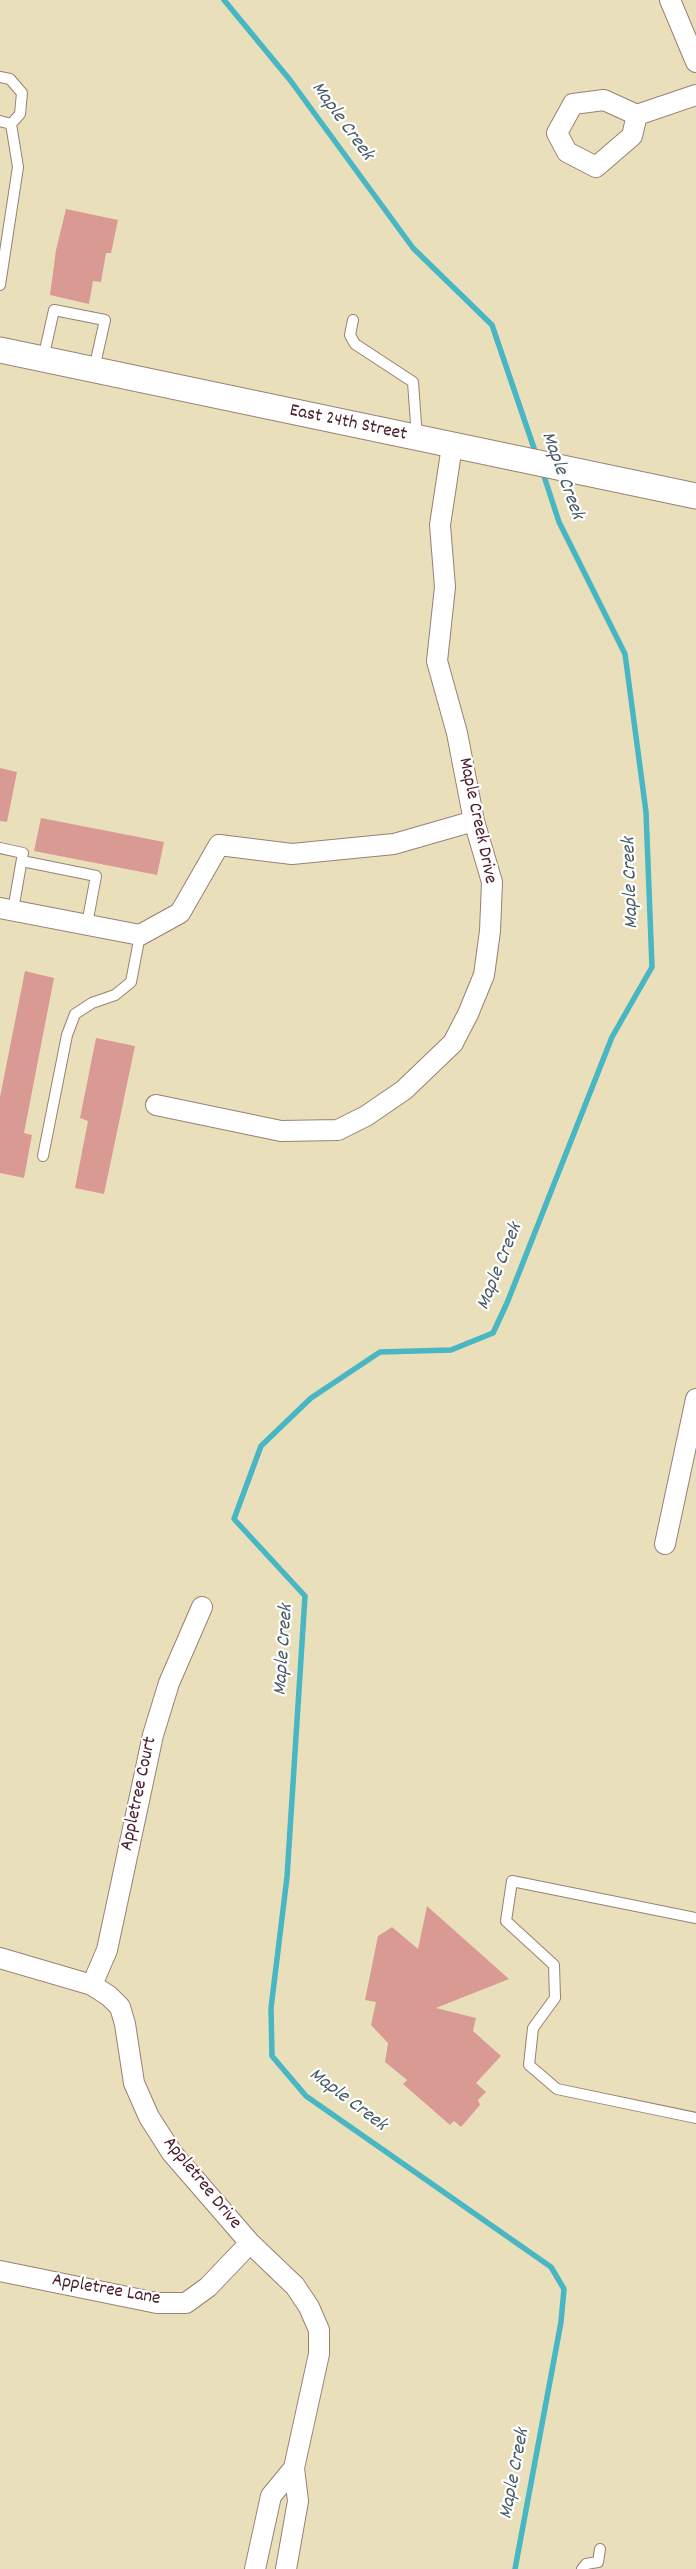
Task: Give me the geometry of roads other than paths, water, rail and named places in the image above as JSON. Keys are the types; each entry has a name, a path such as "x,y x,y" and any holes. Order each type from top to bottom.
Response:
{"street":[{"path":"670,0 696,62"},
{"path":"637,115 696,96"},
{"name":"East 24th Street","path":"0,350 696,496"},
{"name":"Maple Creek Drive","path":"156,1105 281,1131 338,1130 366,1116 404,1090 454,1043 484,975 490,931 492,882 474,821 457,733 437,660 445,588 440,526 452,446"},
{"path":"6,909 140,935 180,913 219,846 301,853 394,844 474,821"},
{"path":"665,1544 696,1399"},
{"name":"Appletree Court","path":"92,1985 107,1950 153,1735 169,1683 202,1607"},
{"name":"Appletree Drive","path":"0,1958 92,1985 109,1996 120,2007 125,2024 134,2083 149,2117 172,2153 196,2183 250,2244 295,2286 309,2307 319,2330 319,2354 294,2468 298,2501 286,2569"},
{"name":"Appletree Lane","path":"0,2272 157,2303 186,2303 208,2287 250,2244"},
{"name":"Appletree Drive","path":"255,2569 271,2496 294,2468"}],"lane":[{"path":"0,77 10,79 22,94 20,114 11,124"},
{"path":"0,122 11,124"},
{"path":"0,285 18,167 11,124"},
{"path":"43,359 54,310 105,320 94,370"},
{"path":"353,320 350,335 355,344 413,382 417,439"},
{"path":"0,848 23,853 6,909"},
{"path":"22,861 96,876 87,924"},
{"path":"43,1156 67,1035 74,1014 92,1003 115,995 131,982 140,935"},
{"path":"696,1918 512,1881 506,1921 554,1965 555,1998 533,2028 529,2065 557,2089 696,2118"},
{"path":"582,2569 586,2564 598,2562 600,2549"}],"waterway":[{"name":"Maple Creek","path":"224,0 290,80 413,248 492,325 537,457"},
{"name":"Maple Creek","path":"515,2569 561,2322 564,2289 551,2267 306,2096 272,2056 271,2008 287,1877 305,1596 234,1519 261,1446 311,1398 380,1352 451,1350 493,1333 507,1303 612,1037 652,967 646,812 625,654 559,522 542,470"}]}
